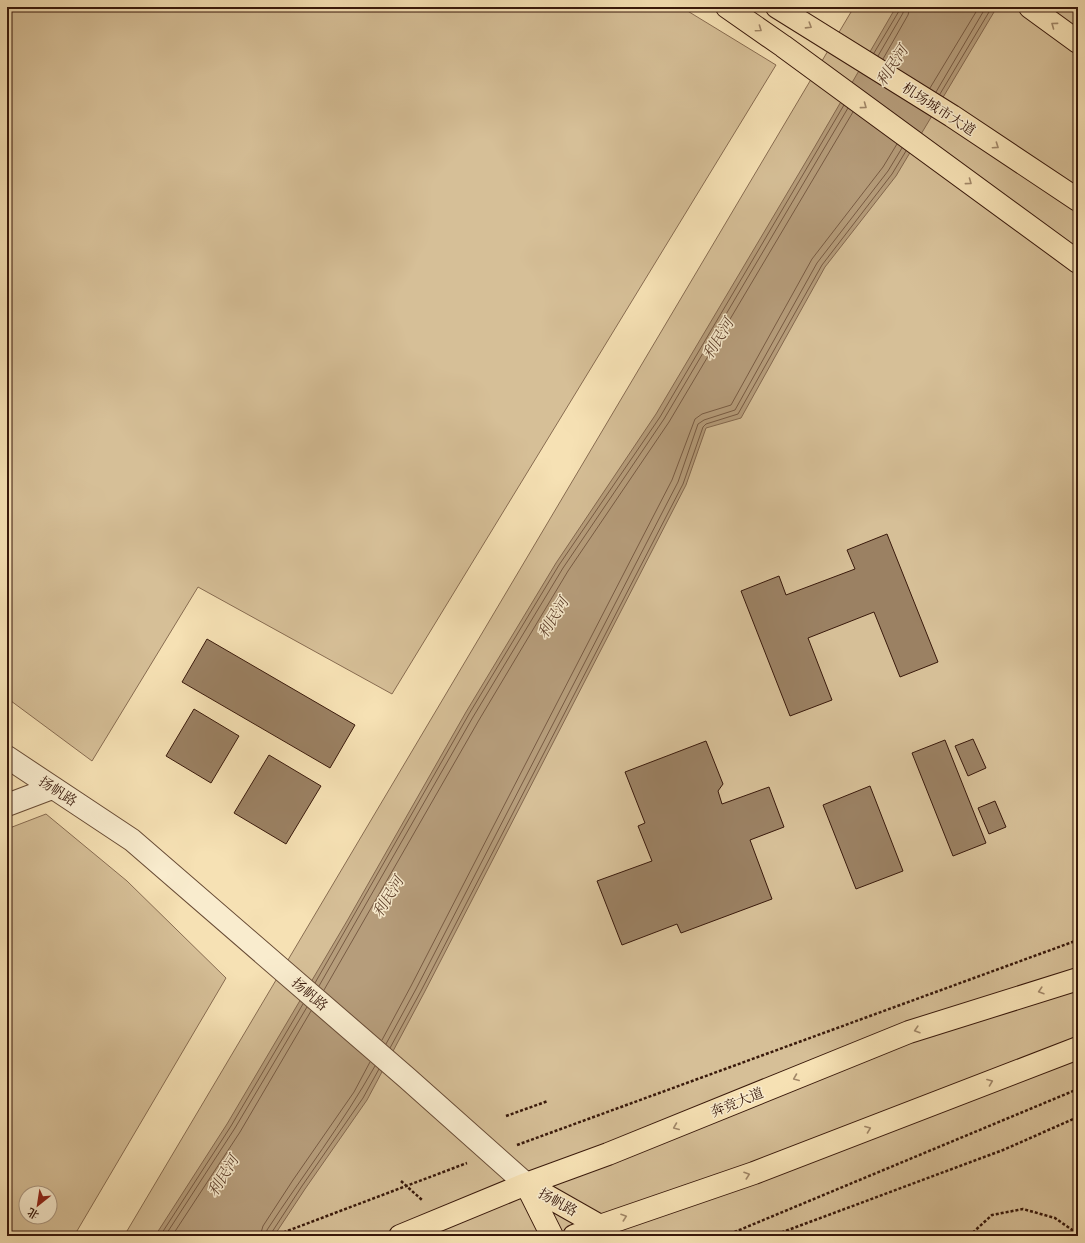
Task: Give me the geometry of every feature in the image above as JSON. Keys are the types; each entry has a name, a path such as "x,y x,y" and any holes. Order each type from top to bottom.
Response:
{"main road":[{"path":"727,7 783,46 1078,262"},
{"name":"机场城市大道","path":"777,7 952,116 1078,200"},
{"path":"1030,7 1078,42"},
{"name":"奔竞大道","path":"400,1236 526,1184 608,1154 909,1032 1078,979"},
{"path":"574,1236 604,1231 1078,1048"},
{"path":"526,1184 552,1236"},
{"name":"扬帆路","path":"526,1184 604,1231"}],"street":[{"name":"扬帆路","path":"7,757 132,840 407,1078 526,1184"},
{"path":"7,805 52,788"}],"path":[{"path":"274,1236 492,1154 1078,940"},
{"path":"725,1236 1078,1089"},
{"path":"506,1116 548,1101"},
{"path":"772,1236 1003,1150 1078,1117"},
{"path":"969,1236 992,1215 1023,1209 1055,1218 1078,1234"}],"shaded area":[{"path":"7,7 681,7 776,65 392,694 198,587 92,761 7,698"},
{"path":"854,7 1078,7 1078,1236 124,1236"},
{"path":"46,814 127,881 226,978 74,1236 7,1236 7,829"}],"water":[{"name":"利民河","path":"896,7 997,7 896,176 825,267 741,418 706,428 686,485 424,993 367,1100 274,1236 155,1236 227,1124 347,921 466,712 556,563 656,414"}],"building":[{"path":"887,534 938,662 900,677 874,612 808,638 832,700 790,716 741,591 779,576 786,595 855,569 847,550"},
{"path":"207,639 355,725 330,768 182,682"},
{"path":"194,709 239,736 211,783 166,756"},
{"path":"973,739 986,768 968,776 955,746"},
{"path":"945,740 986,843 953,856 912,753"},
{"path":"706,741 723,784 718,791 722,804 769,787 784,827 750,840 772,899 681,933 677,924 622,945 597,881 652,861 638,826 645,823 625,772"},
{"path":"269,755 321,786 286,844 234,813"},
{"path":"870,786 903,871 856,889 823,805"},
{"path":"995,801 1006,827 989,834 978,808"}]}
